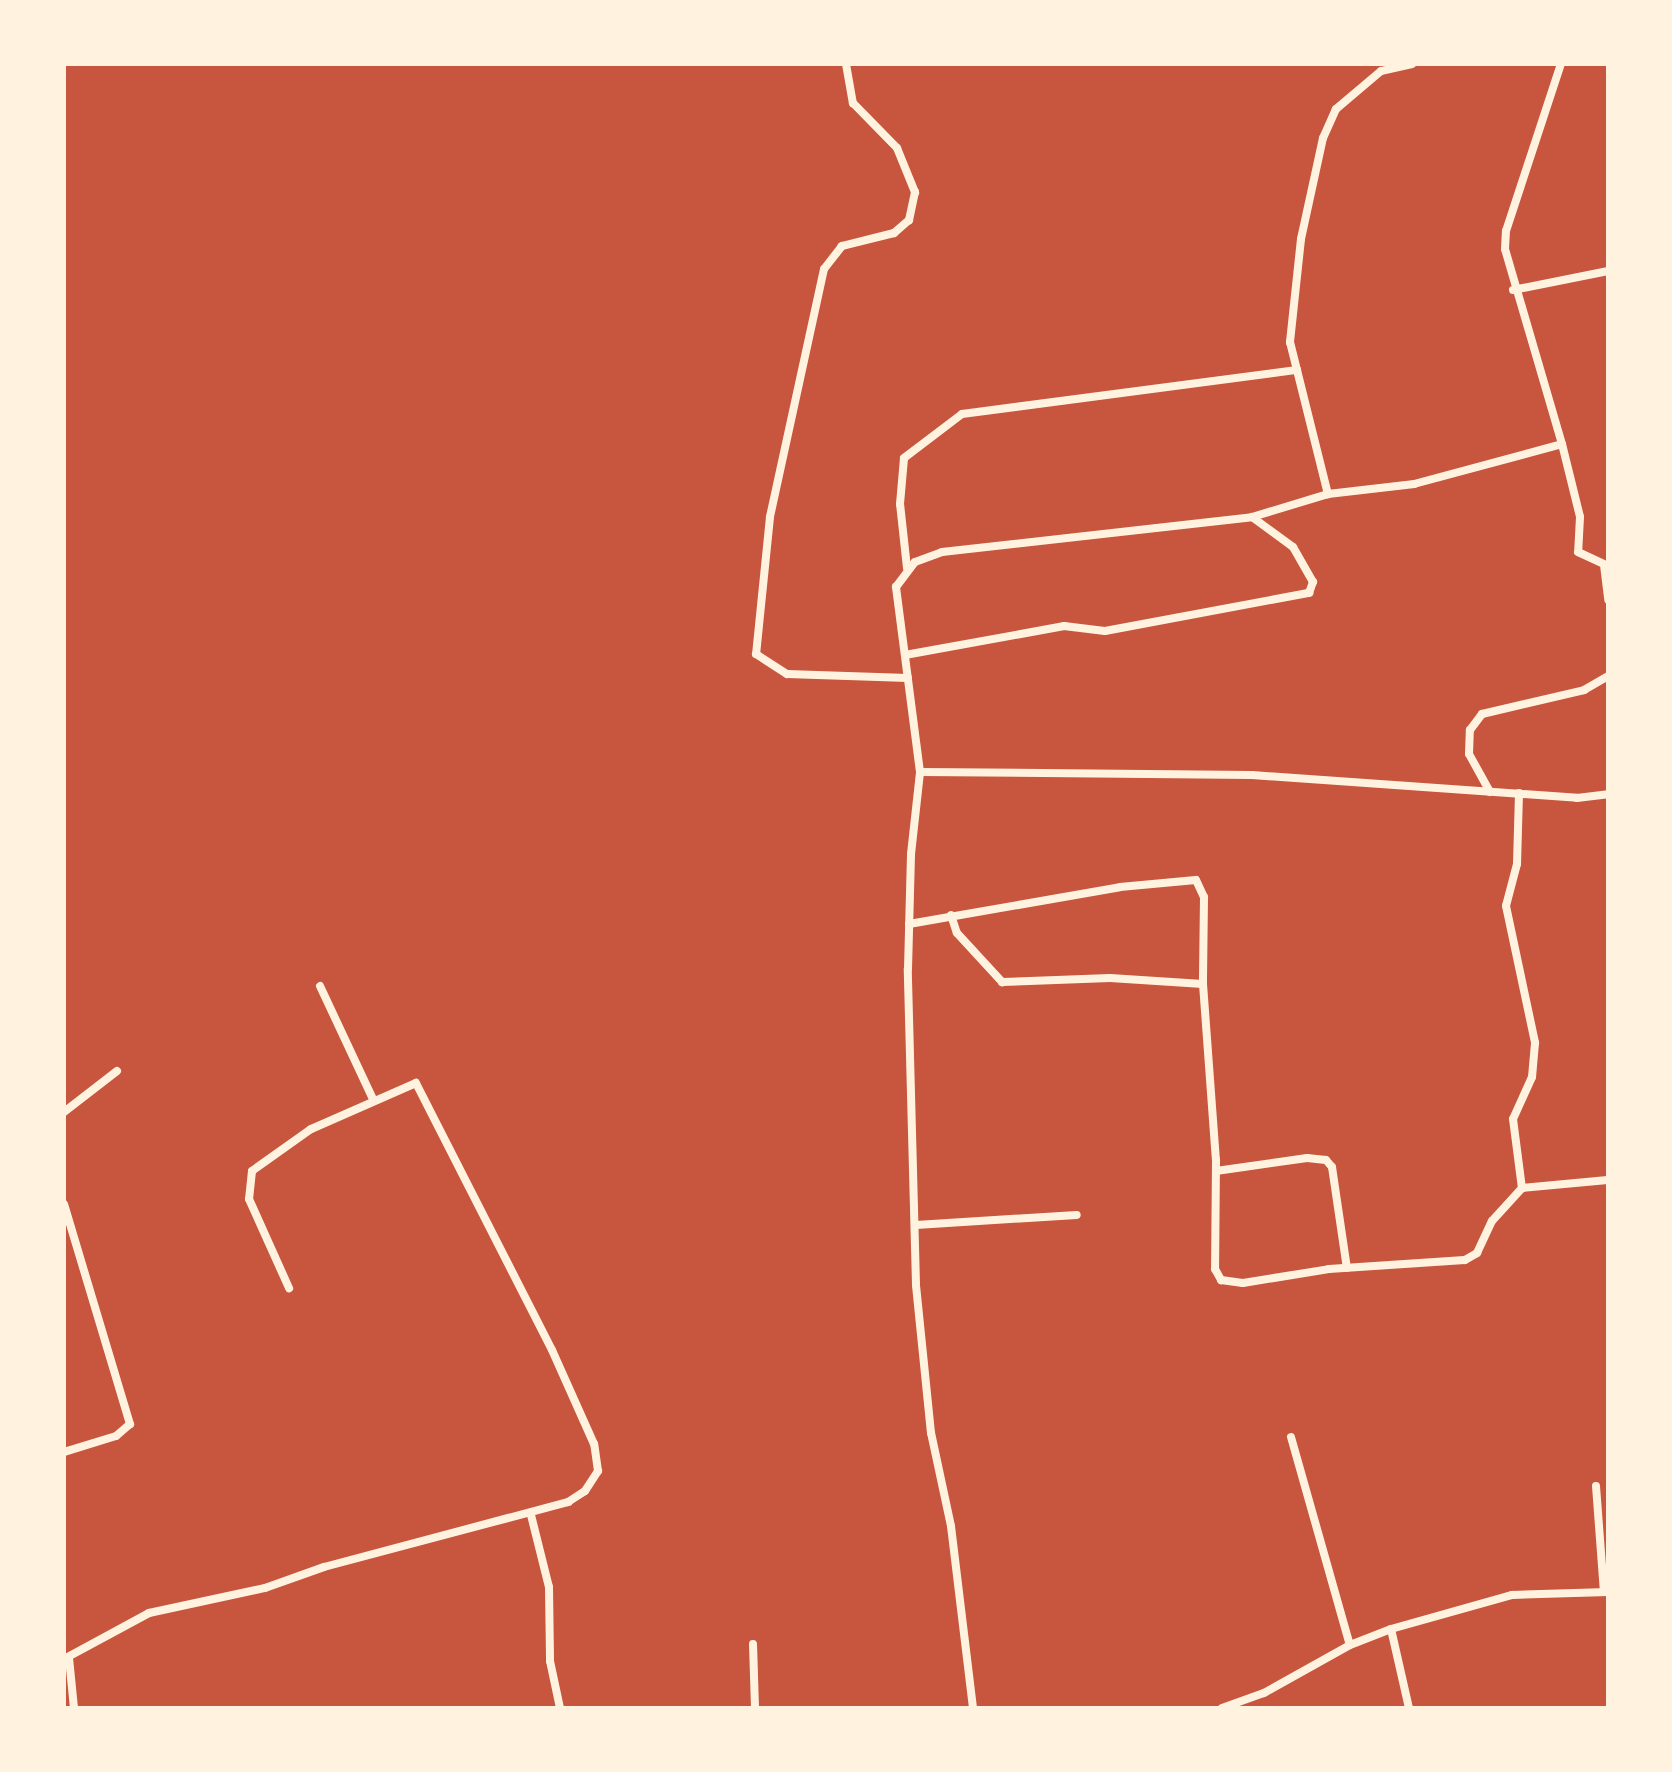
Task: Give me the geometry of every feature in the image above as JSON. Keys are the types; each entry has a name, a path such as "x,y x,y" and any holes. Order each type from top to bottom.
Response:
{"street":[{"path":"846,64 853,103 901,154 915,192 909,220 894,233 842,246 824,269 770,517 756,654 787,674 908,678"},
{"path":"1328,494 1290,342 1291,309 1323,138 1336,109 1356,89 1381,71 1412,64"},
{"path":"1561,64 1506,231 1513,290 1562,444 1582,529 1577,548 1585,558 1606,566 1608,600"},
{"path":"1513,290 1608,271"},
{"path":"907,568 900,504 904,458 962,414 1297,370"},
{"path":"973,1708 951,1526 926,1391 916,1225 909,924 920,772 896,587 907,568 942,552 1252,517 1328,494 1414,484 1562,444"},
{"path":"905,655 1064,626 1105,631 1309,593 1313,582 1293,547 1252,517"},
{"path":"1490,792 1469,754 1470,730 1482,714 1584,690 1608,676"},
{"path":"920,772 1252,775 1577,798 1608,794"},
{"path":"1519,793 1517,864 1506,906 1535,1043 1532,1077 1513,1119 1522,1188"},
{"path":"909,924 951,915 1196,880 1204,897 1203,984 1216,1171 1215,1269 1221,1280 1258,1281 1347,1268 1473,1258 1492,1221 1522,1188 1608,1180"},
{"path":"951,915 957,933 1002,982 1110,978 1203,984"},
{"path":"320,986 373,1099"},
{"path":"64,1112 117,1071"},
{"path":"74,1708 66,1659 149,1613 265,1588 384,1550 531,1515 585,1491 598,1471 594,1444 419,1086 408,1083 373,1099 276,1150 252,1171 249,1199 289,1288"},
{"path":"1216,1171 1326,1160 1332,1167 1347,1268"},
{"path":"64,1204 130,1424 116,1436 64,1452"},
{"path":"916,1225 1077,1215"},
{"path":"1291,1437 1350,1645"},
{"path":"1222,1708 1251,1704 1350,1645 1391,1629 1512,1595 1606,1592 1596,1486"},
{"path":"531,1515 549,1587 550,1661 560,1708"},
{"path":"1391,1629 1409,1708"},
{"path":"753,1644 755,1708"}]}
